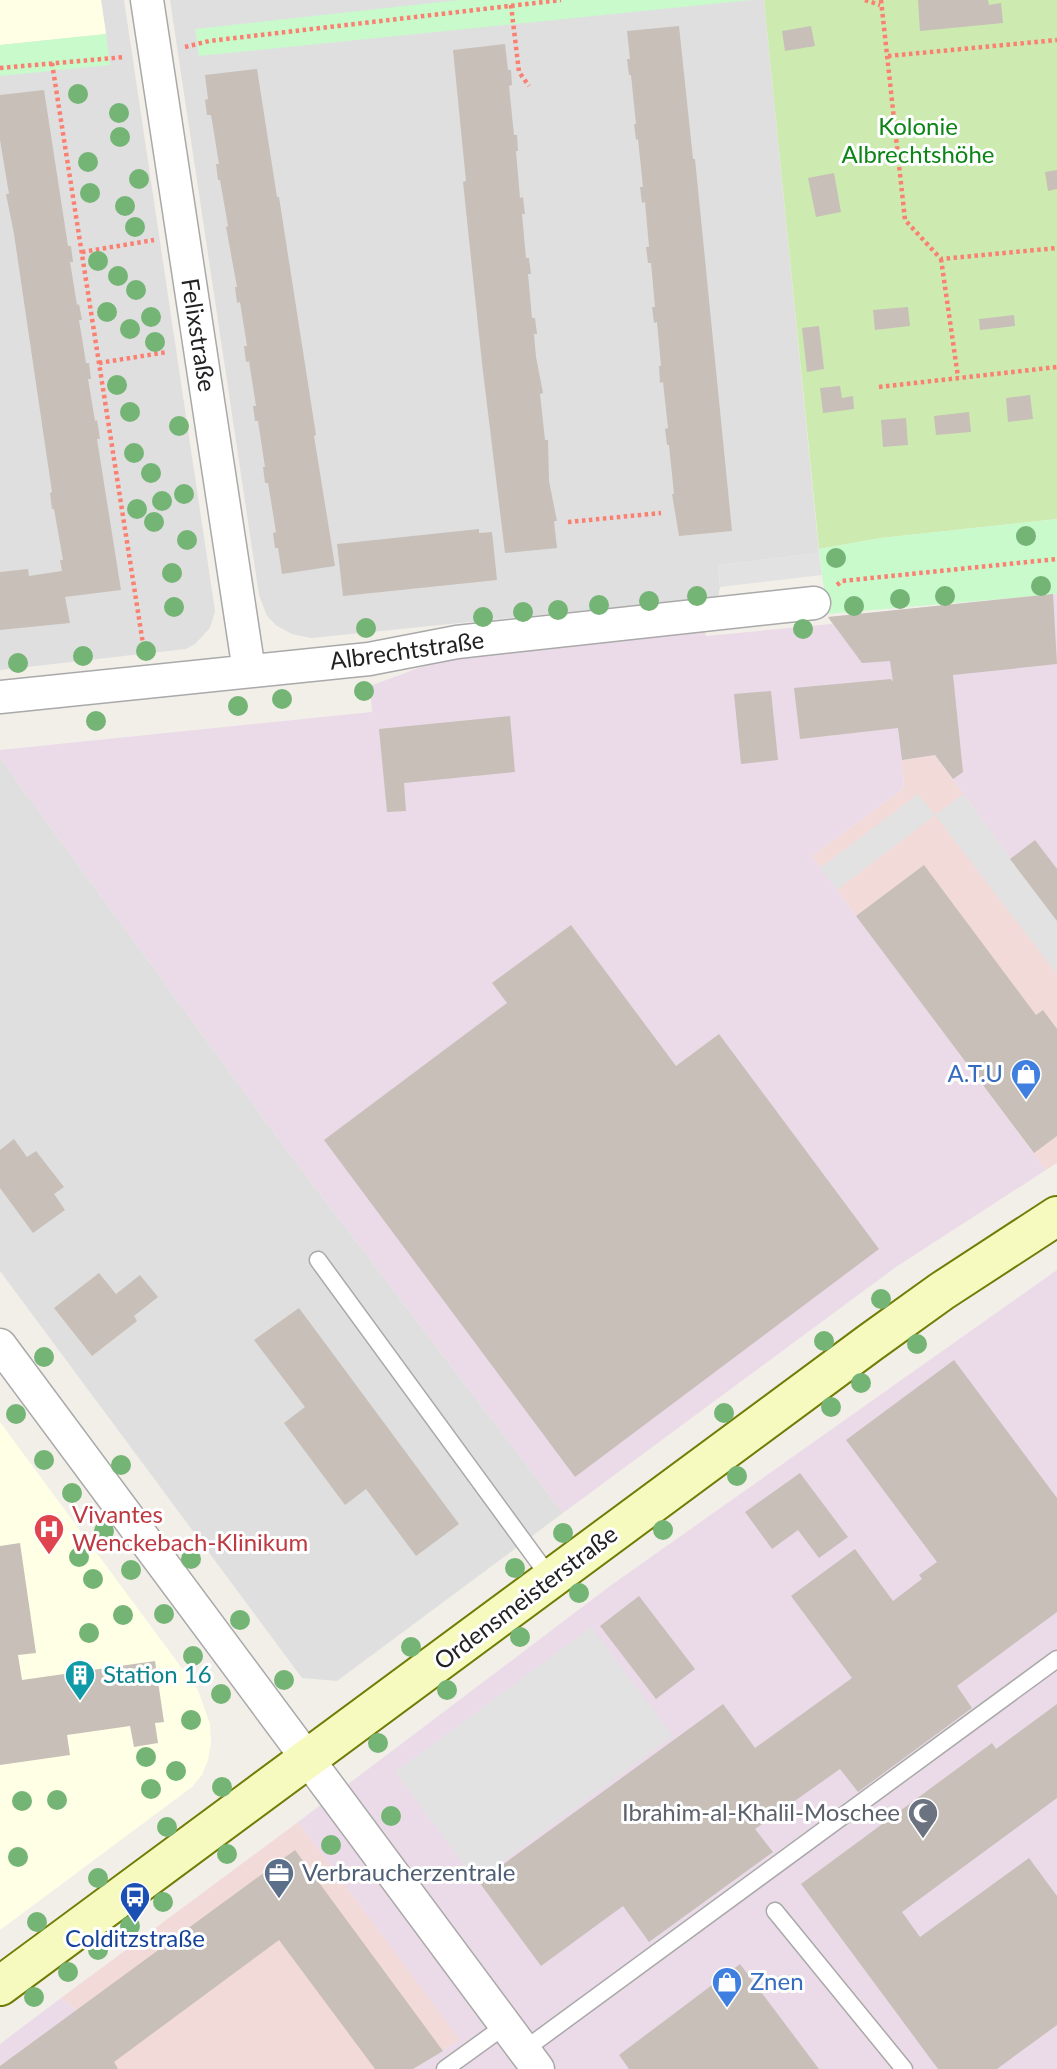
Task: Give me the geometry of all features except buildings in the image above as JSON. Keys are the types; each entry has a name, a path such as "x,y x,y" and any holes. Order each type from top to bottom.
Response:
{"street":[{"name":"Felixstraße","path":"147,0 249,671"},
{"name":"Albrechtstraße","path":"0,697 369,659 457,642 814,603"},
{"name":"Ordensmeisterstraße","path":"0,1986 891,1327 1057,1216"},
{"path":"0,1345 523,2048"}],"lane":[{"path":"318,1260 551,1579"},
{"path":"445,2069 523,2048 1057,1659"},
{"path":"775,1911 904,2069"}],"path":[{"path":"178,49 209,41 561,0"},
{"path":"865,0 881,2 905,220 941,259 958,377"},
{"path":"511,5 519,72 528,86"},
{"path":"888,56 1057,40"},
{"path":"0,68 132,56"},
{"path":"52,63 143,643"},
{"path":"82,252 183,235"},
{"path":"941,259 1057,248"},
{"path":"99,363 200,347"},
{"path":"879,387 1057,366"},
{"path":"568,522 661,513"},
{"path":"814,603 842,581 1057,559"}],"shaded area":[{"path":"0,0 101,0 106,34 0,45"},
{"path":"101,0 124,0 215,611 210,628 195,644 186,649 0,670 0,45 106,34"},
{"path":"170,0 764,0 819,553 718,565 718,597 311,638 292,634 277,626 267,616 259,595"},
{"path":"819,553 822,575 720,587 718,565"},
{"path":"1057,594 1057,921 935,755 902,760 904,788 812,856 1046,1170 896,1267 563,1513 286,1149 0,758 0,750 372,712 370,686 456,654 704,627 706,636 832,624 828,617"},
{"path":"935,755 1057,921 1057,1163 1046,1170 812,856 904,788 902,760"},
{"path":"0,758 286,1149 563,1513 337,1681 302,1678 0,1271"},
{"path":"918,794 935,815 837,890 820,868"},
{"path":"963,794 1057,921 1057,974 935,815"},
{"path":"1057,1270 1057,2069 413,2069 460,2040 298,1822 610,1586"},
{"name":"Vivantes Wenckebach-Klinikum","path":"0,1422 198,1690 210,1724 211,1743 202,1775 192,1787 0,1930"},
{"path":"591,1627 673,1736 476,1881 395,1772"},
{"path":"298,1822 461,2040 413,2069 118,2069 76,2010 61,1998"},
{"path":"61,1998 76,2010 118,2069 0,2069 0,2044"}],"green space":[{"path":"459,0 751,0 199,56 195,29"},
{"name":"Kolonie Albrechtshöhe","path":"764,0 1057,0 1057,519 881,538 819,549"},
{"path":"106,34 110,65 0,76 0,45"},
{"path":"1057,519 1057,594 827,614 819,549 881,538"}],"place":[{"name":"A.T.U","path":"1026,1101"},
{"name":"Vivantes Wenckebach-Klinikum","path":"49,1556"},
{"name":"Station 16","path":"80,1702"},
{"name":"Ibrahim-al-Khalil-Moschee","path":"923,1840"},
{"name":"Verbraucherzentrale","path":"279,1900"},
{"name":"Colditzstraße","path":"135,1924"},
{"name":"Znen","path":"727,2009"}]}
